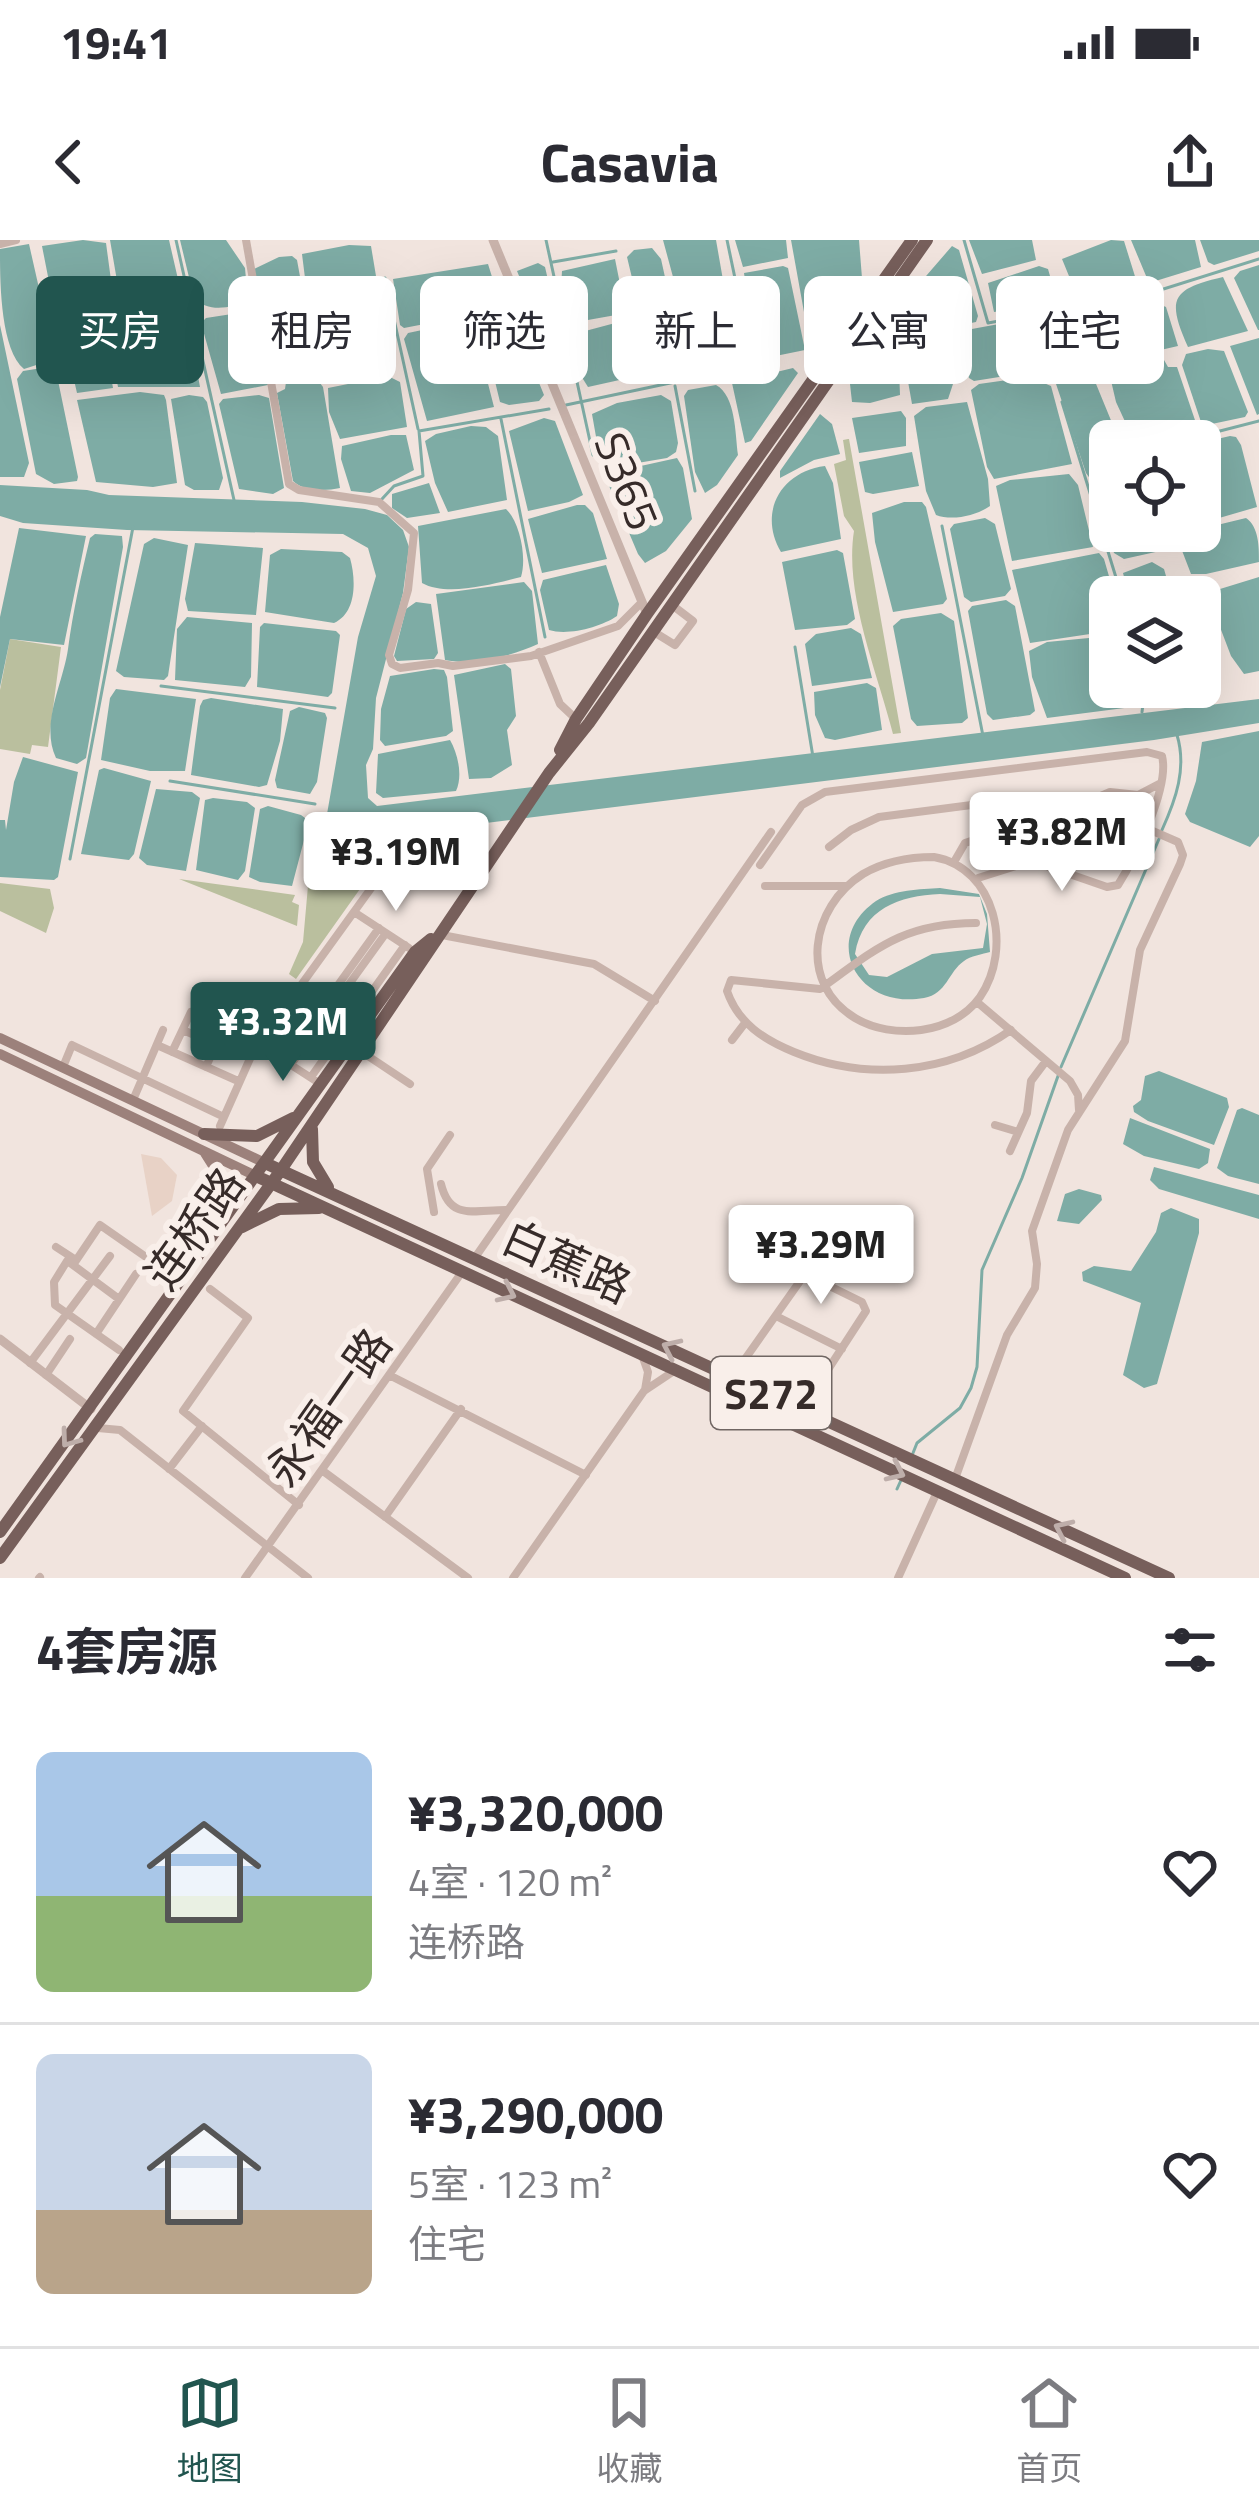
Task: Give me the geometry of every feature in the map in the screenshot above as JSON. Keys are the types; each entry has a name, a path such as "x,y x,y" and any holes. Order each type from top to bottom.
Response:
{"main road":[{"path":"892,276 912,240"},
{"path":"895,276 927,240"},
{"path":"549,773 576,719 817,384"},
{"path":"441,928 650,618 672,604 820,384"},
{"name":"连桥路","path":"0,1558 115,1404 315,1085 410,949 441,928"},
{"name":"连桥路","path":"0,1532 218,1238 236,1231 281,1170 426,959 441,928"},
{"name":"白蕉路","path":"0,1038 133,1100 261,1170 281,1170 367,1218 599,1308 733,1376 1169,1578"},
{"path":"2,1055 201,1140 257,1136 303,1109"},
{"path":"315,1085 326,1104"},
{"path":"313,1122 310,1144 315,1170 339,1205"},
{"path":"201,1140 224,1183 218,1238"},
{"name":"S272","path":"261,1170 271,1182 339,1205"},
{"path":"236,1231 266,1213 339,1205"},
{"name":"白蕉路","path":"367,1218 462,1272 1125,1578"},
{"path":"838,1445 846,1428"}],"street":[{"path":"0,244 16,240"},
{"name":"S365","path":"493,240 650,618"},
{"path":"250,241 289,484 298,490 379,502 414,533 408,590 390,662 400,668 453,666 539,652 650,618 675,645 693,621 672,604"},
{"path":"539,652 560,704 576,719"},
{"path":"760,865 802,805 825,792 1151,751 1163,759 1153,808 1120,883 1111,888 1032,861 978,878"},
{"path":"1142,794 1162,778"},
{"path":"829,847 865,822 893,814 1018,799 1032,805 1082,804 1110,792 1152,797 1153,808"},
{"path":"1082,804 1084,832"},
{"path":"954,862 965,843 1025,824 1084,832 1134,854"},
{"path":"955,1479 1006,1335 1035,1288 1032,1232 1068,1130 1125,1041 1140,950 1180,864 1181,848 1172,837 1148,829"},
{"path":"474,1258 770,832"},
{"path":"934,856 978,878 995,941 992,973 977,1002 930,1028 894,1032 857,1020 828,997 817,962 821,927 848,886 866,872 898,859 934,856"},
{"path":"382,931 290,1052 265,1035 390,862 423,884"},
{"path":"765,886 848,886"},
{"path":"354,912 410,949"},
{"path":"976,922 912,930 865,954 815,990 728,981 732,1006 745,1023 773,1044 838,1067 873,1071 940,1063 1011,1030"},
{"path":"441,928 594,964 655,1001"},
{"path":"292,1063 382,931"},
{"path":"977,1002 1070,1081 1078,1095 1079,1111"},
{"path":"172,1052 191,1012"},
{"path":"732,1040 745,1023"},
{"path":"206,1067 224,1026"},
{"path":"133,1100 163,1030"},
{"path":"183,1030 229,1050"},
{"path":"63,1067 72,1045 222,1121 257,1043 292,1063 315,1085"},
{"path":"157,1045 238,1081"},
{"path":"362,1052 410,1084"},
{"path":"1010,1150 1027,1113 1031,1081 1046,1061"},
{"path":"1070,1081 1087,1085 1101,1081"},
{"path":"995,1125 1016,1131"},
{"path":"434,1212 427,1169 449,1135"},
{"path":"441,1184 446,1202 455,1210 508,1210"},
{"path":"74,1263 100,1225 156,1264 171,1264"},
{"path":"56,1247 119,1299"},
{"path":"30,1364 110,1256"},
{"path":"74,1263 68,1261 54,1282 55,1304 119,1349"},
{"name":"永福一路","path":"245,1578 462,1272"},
{"path":"96,1334 136,1274"},
{"path":"733,1376 805,1274 866,1308 802,1408"},
{"path":"211,1289 248,1318 183,1411 299,1505"},
{"path":"776,1316 842,1349"},
{"path":"0,1340 91,1409"},
{"path":"45,1376 70,1340"},
{"path":"642,1356 648,1372 644,1391"},
{"path":"513,1578 644,1391 674,1371"},
{"path":"391,1376 586,1475"},
{"path":"115,1404 120,1430"},
{"path":"385,1517 461,1409"},
{"path":"169,1469 202,1426"},
{"path":"98,1428 120,1430 308,1578"},
{"path":"323,1471 468,1578"},
{"path":"898,1578 938,1491"}],"green space":[{"path":"849,439 901,733 893,734 858,606 854,531 844,516 834,464 846,460 843,440"},
{"path":"10,639 61,647 48,747 32,745 30,754 0,749 0,690"},
{"path":"339,849 377,865 296,979 289,974 303,942 311,852"},
{"path":"179,879 295,895 297,926"},
{"path":"0,883 50,889 54,908 46,933 0,911"}],"shaded area":[{"path":"141,1154 161,1158 177,1175 172,1201 152,1216"}],"water":[{"path":"83,240 106,243 110,276 48,276 42,246"},
{"path":"110,240 169,240 177,276 116,276"},
{"path":"180,240 226,240 246,276 228,276 228,307 213,307 204,304 204,276 189,276"},
{"path":"663,240 716,240 722,276 673,276"},
{"path":"735,240 786,240 788,258 743,267"},
{"path":"791,240 859,240 862,276 804,276 804,312"},
{"path":"969,240 1032,240 1036,260 982,274"},
{"path":"1111,240 1124,241 1135,276 1069,276 1062,259"},
{"path":"1131,240 1195,240 1201,267 1164,278 1146,276"},
{"path":"1200,240 1259,240 1259,251 1214,265 1208,262"},
{"path":"29,244 36,276 36,365 24,369 6,330 0,249"},
{"path":"371,246 376,276 305,276 302,254"},
{"path":"952,246 959,250 966,276 926,276"},
{"path":"652,248 661,259 665,276 632,276 627,257 634,250"},
{"path":"292,256 300,276 255,276 254,269"},
{"path":"615,259 618,276 612,276 612,316 588,320 588,276 562,276 562,271"},
{"path":"538,263 547,276 519,276 517,271"},
{"path":"488,264 492,276 420,276 420,325 404,328 396,279"},
{"path":"1259,265 1259,330 1258,330 1234,278"},
{"path":"1039,266 1048,269 1050,276 1009,276"},
{"path":"788,268 804,350 780,355 780,276 744,273"},
{"path":"1223,277 1248,331 1188,347 1177,317 1178,298 1193,286"},
{"path":"996,280 996,312 994,312 988,283"},
{"path":"972,295 978,316 972,323"},
{"path":"1164,306 1166,307 1178,346 1164,349"},
{"path":"228,315 228,384 268,385 221,394 204,334 206,318"},
{"path":"612,324 612,382 588,387 586,384 588,330"},
{"path":"0,325 29,463 24,477 0,477"},
{"path":"996,325 996,377 972,380 972,329"},
{"path":"420,330 420,384 488,384 494,407 427,421 404,339"},
{"path":"1259,338 1259,414 1257,415 1230,346"},
{"path":"1224,351 1248,412 1245,417 1200,420 1182,365 1186,354"},
{"path":"1164,360 1168,367 1177,367 1195,420 1124,420 1112,384 1164,384"},
{"path":"793,368 798,373 745,443 732,384 780,384 780,371"},
{"path":"36,369 36,384 59,384 77,481 54,484 36,474 17,379 23,371"},
{"path":"396,380 407,427 340,439 329,412 328,388 396,384"},
{"path":"75,384 112,384 113,388 77,393"},
{"path":"117,384 200,387 118,387"},
{"path":"286,384 323,387 340,488 309,489 293,481 277,393"},
{"path":"496,384 540,384 544,395 539,401 500,402"},
{"path":"850,384 900,384 900,395 852,402"},
{"path":"908,384 953,384 948,399 912,404"},
{"path":"979,384 1051,386 1072,464 994,479 987,467 971,390"},
{"path":"1056,384 1096,384 1111,420 1089,420 1089,477"},
{"path":"716,385 731,406 738,455 717,485 705,493 695,472 684,396 688,390"},
{"path":"140,392 164,395 177,483 153,487 96,482 77,400"},
{"path":"189,395 207,402 223,478 219,490 194,490 185,485 171,399"},
{"path":"661,395 671,401 676,452 667,458 608,468 601,465 592,414 617,403"},
{"path":"269,398 284,488 273,494 239,489 219,404 223,399"},
{"path":"967,402 988,479 990,506 964,516 942,517 936,515 926,491 914,416 926,407"},
{"path":"901,411 906,418 906,446 859,453 852,418"},
{"path":"820,414 832,424 840,454 814,460 780,478 780,471"},
{"path":"544,418 555,421 583,495 528,511 509,431"},
{"path":"471,426 486,427 498,436 507,500 448,512 425,441"},
{"path":"406,435 414,470 370,493 351,491 342,446"},
{"path":"1236,437 1241,445 1257,507 1221,517 1221,438"},
{"path":"912,452 919,486 865,492 859,462"},
{"path":"677,458 692,519 666,551 645,563 607,481 618,471"},
{"path":"825,466 833,483 841,539 781,552 772,523 777,497 796,476"},
{"path":"1069,474 1078,485 1089,548 1012,561 996,486 1010,480"},
{"path":"429,483 440,513 407,518 392,508 392,494"},
{"path":"0,485 109,495 302,502 387,515 403,530 409,547 403,593 376,698 373,749 366,765 368,798 377,806 1185,708 1221,708 1221,704 1259,699 1259,723 358,839 350,825 327,814 358,637 376,576 368,548 343,534 127,530 23,523 0,516"},
{"path":"904,502 922,502 926,507 947,599 943,604 893,612 872,513"},
{"path":"577,505 593,513 607,559 542,573 528,519"},
{"path":"506,509 521,541 521,577 457,589 422,583 418,526"},
{"path":"985,518 995,524 1011,589 1005,596 971,602 964,597 950,529"},
{"path":"1246,518 1256,532 1259,562 1191,574 1183,552 1221,552 1221,524"},
{"path":"19,528 86,536 64,645 10,639 0,687 0,617"},
{"path":"95,534 122,536 123,547 86,758 77,764 56,758 51,718 90,538"},
{"path":"154,538 188,545 164,680 124,677 116,671 144,544"},
{"path":"195,543 263,548 256,615 188,611 185,599"},
{"path":"281,549 342,552 350,558 353,595 342,618 334,623 265,612 270,555"},
{"path":"837,550 843,553 855,619 847,625 795,630 782,562"},
{"path":"1114,552 1156,552 1124,559"},
{"path":"1099,553 1109,576 1089,576 1089,634 1030,643 1012,570"},
{"path":"1152,562 1166,576 1124,576"},
{"path":"606,565 619,604 617,616 584,629 549,630 540,590 543,580"},
{"path":"1259,577 1259,671 1244,674 1231,656 1221,630 1221,589"},
{"path":"524,582 532,591 538,644 492,659 445,660 436,594"},
{"path":"1006,600 1015,606 1035,711 993,720 987,714 968,611 972,606"},
{"path":"416,602 431,604 438,653 434,659 397,661 394,656 406,609"},
{"path":"941,613 954,621 968,718 962,723 917,726 911,719 893,626 901,619"},
{"path":"187,617 252,623 251,677 245,687 175,680 177,629"},
{"path":"264,623 340,635 328,697 257,687"},
{"path":"851,628 861,634 872,678 812,686 805,644 816,634"},
{"path":"1089,638 1089,708 1124,708 1047,718 1032,677 1029,651 1047,642"},
{"path":"505,664 511,669 516,716 507,730 512,765 491,778 469,779 454,675"},
{"path":"444,670 447,677 453,731 385,746 380,740 381,709 390,676"},
{"path":"867,683 876,688 882,730 825,738 815,715 814,692"},
{"path":"116,689 196,699 185,771 150,771 101,760 110,698"},
{"path":"211,698 283,709 280,741 267,785 191,775 200,706"},
{"path":"299,707 325,713 327,718 317,782 310,794 277,788 275,780 290,711"},
{"path":"1259,731 1259,836 1250,847 1190,822 1185,814 1202,742"},
{"path":"450,740 459,765 456,791 383,798 376,793 378,754"},
{"path":"23,757 78,772 54,880 0,877 0,820 5,820 6,830"},
{"path":"99,770 151,781 129,860 81,854"},
{"path":"156,789 192,792 200,798 186,871 147,865 139,858"},
{"path":"205,800 247,802 255,808 245,871 238,880 196,870"},
{"path":"268,806 309,821 292,886 249,877 260,809"},
{"path":"940,888 979,894 987,914 990,952 964,961 943,987 924,998 900,999 865,983 849,952 850,934 859,917 883,897","holes":["940,894 980,897 987,924 983,948 932,954 887,977 869,975 855,954 866,926 897,902"]},
{"path":"1159,1071 1227,1098 1229,1107 1214,1145 1134,1112 1145,1076"},
{"path":"1237,1110 1259,1115 1259,1184 1217,1168"},
{"path":"1130,1118 1210,1149 1208,1163 1199,1169 1144,1156 1123,1144"},
{"path":"1154,1167 1259,1195 1259,1219 1159,1189 1150,1180"},
{"path":"1079,1189 1101,1195 1102,1200 1079,1224 1057,1221 1065,1194"},
{"path":"1171,1208 1199,1219 1199,1233 1157,1384 1144,1388 1123,1375 1141,1303 1083,1281 1082,1272 1094,1266 1131,1271 1156,1232 1161,1213"}],"waterway":[{"path":"176,240 234,500"},
{"path":"546,240 593,455"},
{"path":"566,405 746,367 750,350 727,240"},
{"path":"964,240 988,323 996,322"},
{"path":"553,262 616,251"},
{"path":"1164,289 1259,259"},
{"path":"396,328 418,429"},
{"path":"675,386 695,491"},
{"path":"1062,402 1116,576"},
{"path":"382,499 394,486 423,476 419,431 549,409"},
{"path":"501,419 545,637"},
{"path":"1221,431 1259,421"},
{"path":"942,526 983,736"},
{"path":"70,859 133,527"},
{"path":"795,647 813,757"},
{"path":"161,686 335,708"},
{"path":"1142,708 1142,712"},
{"path":"1162,830 1178,783 1177,735"},
{"path":"170,781 315,804"},
{"path":"1061,1067 1159,839"},
{"path":"913,1453 917,1443 960,1408 971,1388 977,1367 982,1270 1022,1178 1058,1076"},
{"path":"897,1489 902,1478"}]}
